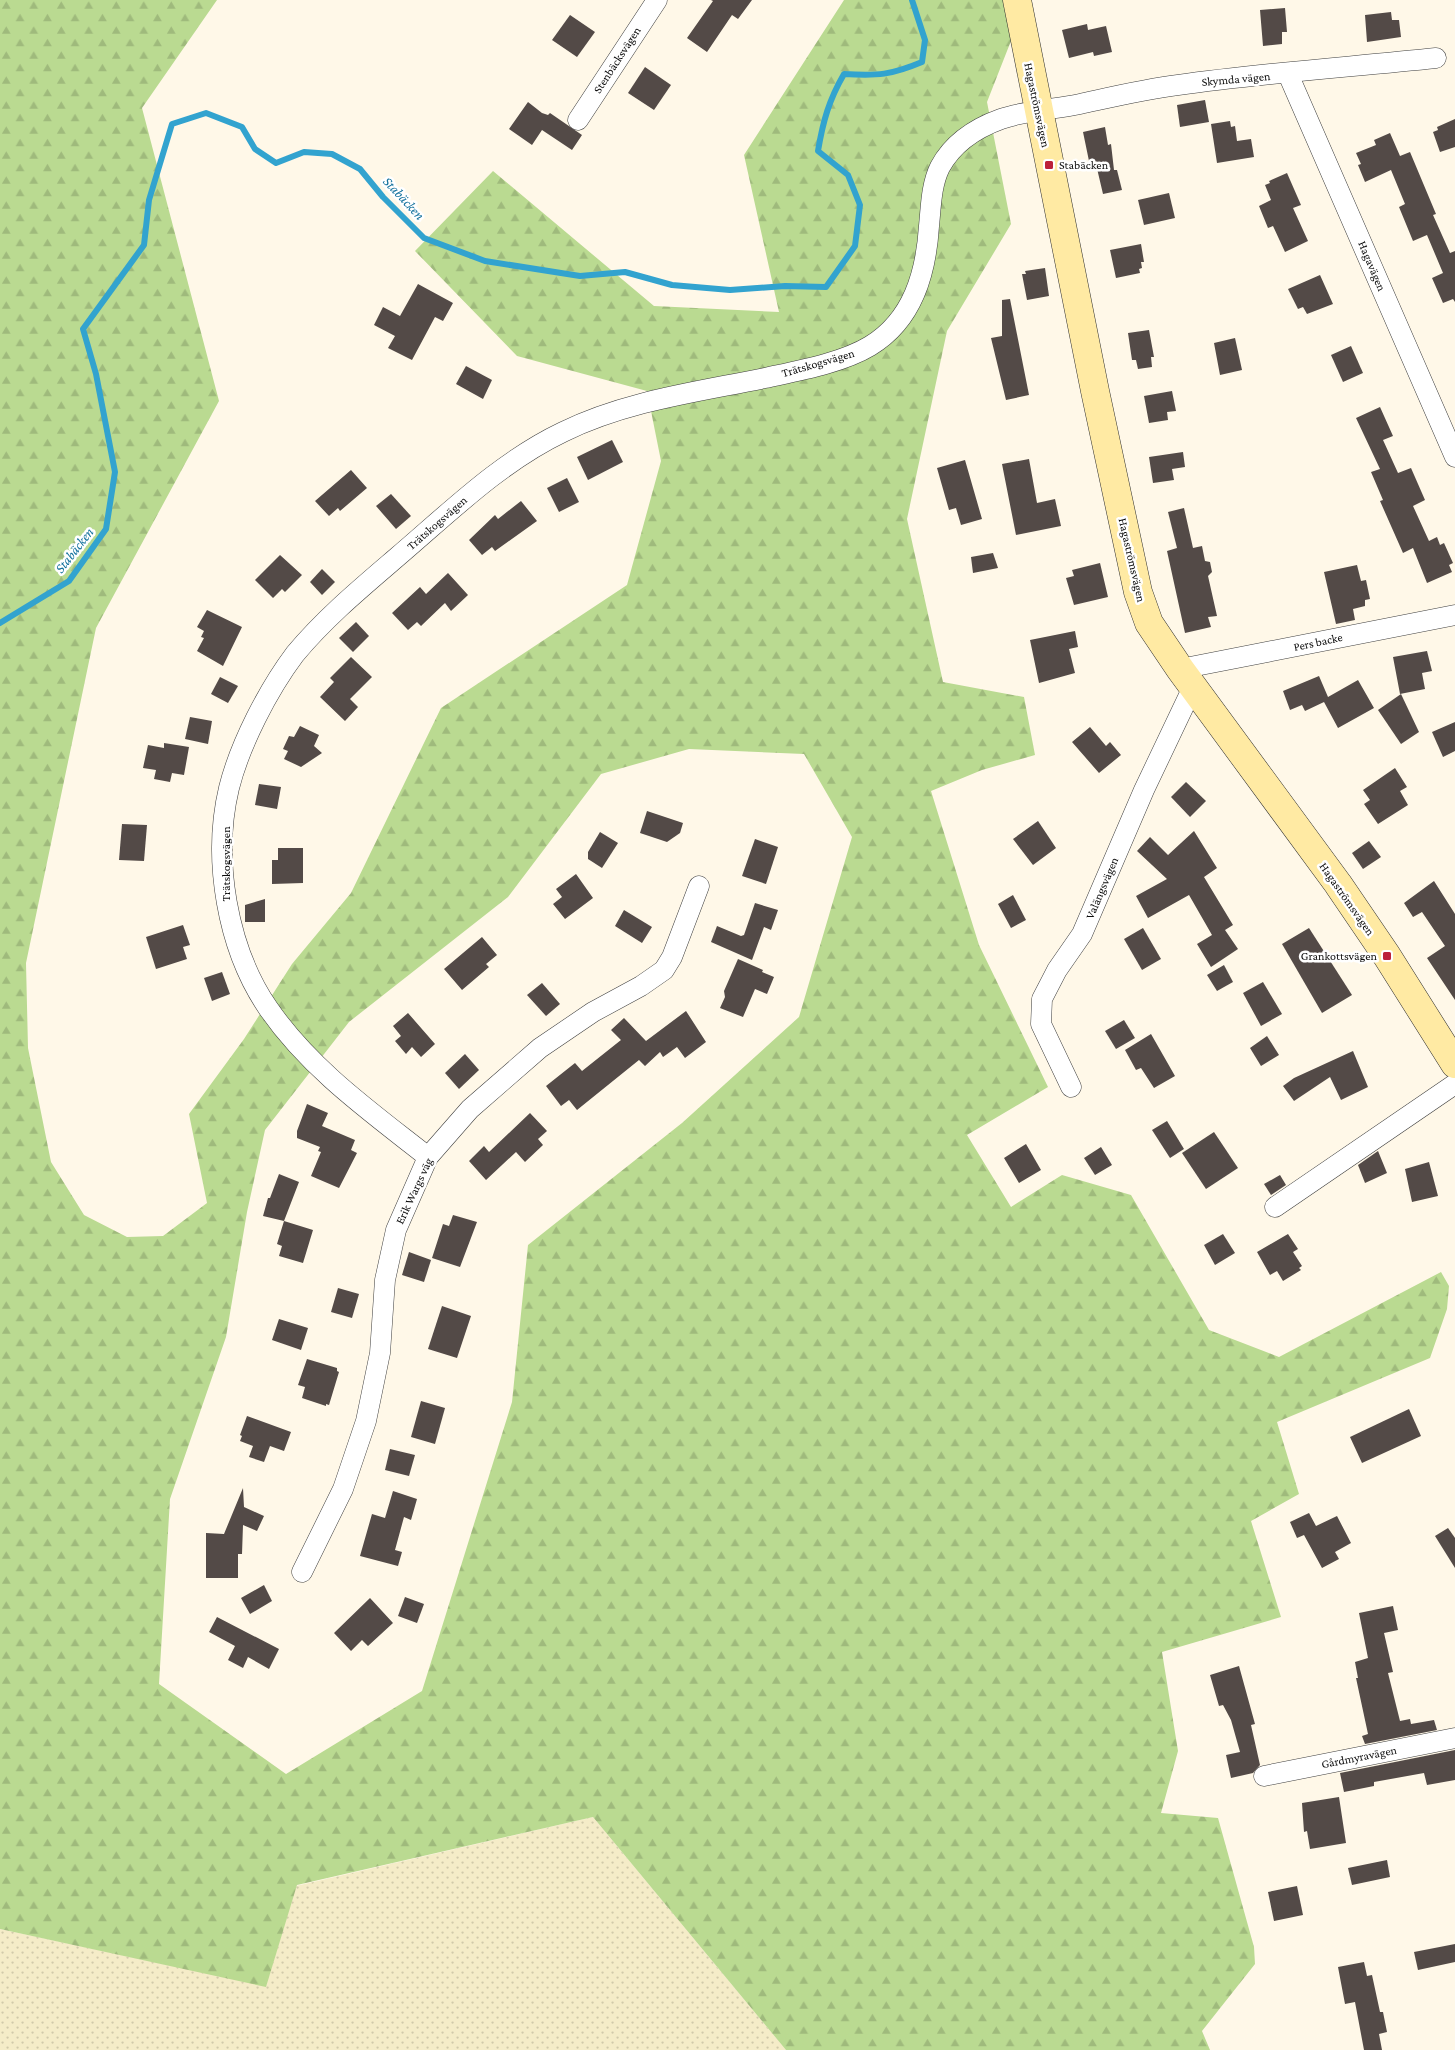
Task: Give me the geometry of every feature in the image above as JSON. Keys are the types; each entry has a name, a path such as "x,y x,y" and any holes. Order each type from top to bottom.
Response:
{"street":[{"name":"Stenbäcksvägen","path":"578,120 657,0"},
{"name":"Hagaströmsvägen","path":"1017,0 1138,592 1150,623 1187,678 1343,892 1387,956 1455,1064"},
{"name":"Skymda vägen","path":"1039,112 1174,85 1436,58"},
{"name":"Hagavägen","path":"1288,74 1455,457"},
{"name":"Trätskogsvägen","path":"428,1157 320,1070 267,1007 240,955 225,903 224,834 229,788 257,713 294,656 338,607 479,487 528,451 562,432 605,415 647,402 793,372 868,348 887,334 914,298 923,274 927,253 931,200 936,178 938,171 954,147 984,126 1014,115 1039,112"},
{"name":"Pers backe","path":"1187,678 1455,615"},
{"name":"Valängsvägen","path":"1071,1087 1041,1024 1042,999 1057,970 1082,934 1144,790 1187,678"},
{"name":"Erik Wargs väg","path":"302,1572 343,1489 366,1421 380,1353 385,1280 396,1230 428,1157 470,1109 540,1048 593,1012 641,986 664,970 672,957 699,886"},
{"path":"1275,1207 1455,1084"},
{"name":"Gårdmyravägen","path":"1264,1776 1455,1738"}],"shaded area":[{"path":"593,1817 786,2050 0,2050 0,1929 266,1986 296,1886"}],"green space":[{"path":"0,0 217,0 142,108 219,401 96,628 26,963 28,1048 51,1162 84,1215 127,1237 163,1236 207,1203 189,1114 244,1039 292,964 351,893 441,708 627,585 661,461 647,391 517,356 415,251 493,171 654,306 779,312 744,155 844,0 1027,0 987,102 1011,224 947,331 907,519 943,682 1024,697 1035,755 982,770 931,791 979,945 1048,1087 967,1135 1011,1207 1062,1175 1131,1195 1209,1330 1279,1357 1441,1272 1449,1286 1447,1309 1430,1358 1277,1422 1299,1494 1251,1521 1281,1617 1162,1652 1178,1751 1161,1813 1218,1818 1254,1947 1255,1964 1202,2031 1210,2050 786,2050 593,1817 297,1885 266,1987 0,1929","holes":["689,749 804,754 852,837 799,1017 682,1123 528,1245 512,1402 422,1691 286,1774 159,1684 170,1499 226,1337 247,1212 265,1130 349,1022 508,897 601,774"]}],"building":[{"path":"711,0 752,0 738,19 732,15 707,52 687,38 713,1"},
{"path":"1285,8 1287,32 1282,32 1282,44 1263,46 1260,10"},
{"path":"1391,12 1392,20 1399,20 1401,37 1367,42 1365,15"},
{"path":"570,15 595,32 577,57 552,40"},
{"path":"1087,24 1088,30 1106,26 1112,52 1094,56 1093,52 1069,58 1062,30"},
{"path":"645,67 671,85 654,110 628,93"},
{"path":"1205,100 1209,122 1180,127 1177,105"},
{"path":"528,102 542,113 548,115 550,113 582,135 572,150 542,130 532,145 509,129"},
{"path":"1455,119 1455,147 1440,152 1433,132 1438,130 1437,127"},
{"path":"1230,121 1231,127 1235,126 1237,141 1251,139 1254,157 1217,163 1211,124"},
{"path":"1105,127 1108,145 1111,144 1114,170 1117,170 1122,190 1103,194 1095,160 1089,161 1083,132"},
{"path":"1390,133 1400,156 1410,152 1436,214 1433,215 1450,253 1455,251 1455,302 1453,299 1443,303 1432,278 1443,273 1427,235 1413,241 1399,207 1405,204 1391,170 1365,182 1358,165 1361,164 1356,153 1376,145 1374,140"},
{"path":"1287,173 1301,205 1293,208 1308,241 1285,252 1273,226 1268,228 1259,206 1271,200 1265,185 1270,183 1269,181"},
{"path":"1169,193 1175,218 1144,225 1138,200"},
{"path":"1141,244 1144,262 1141,262 1142,268 1139,269 1140,273 1116,278 1110,250"},
{"path":"1045,268 1049,296 1027,300 1022,274 1026,274 1025,271"},
{"path":"1320,275 1333,304 1307,314 1303,307 1298,309 1288,289"},
{"path":"418,284 453,303 443,321 435,317 412,360 388,348 395,336 374,325 383,307 400,316"},
{"path":"1010,299 1029,395 1006,400 991,338 1002,336 1002,300"},
{"path":"1149,330 1154,357 1151,357 1152,367 1138,369 1136,360 1132,360 1128,333"},
{"path":"1235,338 1242,370 1220,375 1214,343"},
{"path":"1351,346 1363,373 1343,382 1331,355"},
{"path":"466,366 492,380 483,399 456,384"},
{"path":"1172,391 1176,411 1167,412 1168,420 1149,423 1144,396"},
{"path":"1380,407 1393,436 1383,440 1398,473 1411,468 1425,500 1413,506 1429,541 1437,537 1440,545 1444,543 1453,563 1449,565 1452,572 1427,583 1413,548 1403,553 1380,501 1383,500 1371,472 1380,469 1356,418"},
{"path":"612,440 623,462 588,480 577,457"},
{"path":"1183,452 1185,467 1172,469 1174,480 1153,483 1149,457"},
{"path":"1029,459 1037,503 1055,499 1061,526 1016,535 1002,464"},
{"path":"965,460 982,519 961,525 956,508 949,510 937,468"},
{"path":"351,470 367,488 340,511 338,508 329,516 315,501"},
{"path":"567,478 579,502 559,512 547,488"},
{"path":"391,494 411,516 396,529 376,506"},
{"path":"521,501 537,521 495,551 492,547 482,555 469,540 495,515 498,519"},
{"path":"1184,508 1193,548 1202,546 1205,561 1210,562 1212,572 1208,576 1217,616 1208,617 1211,627 1185,633 1167,551 1177,548 1168,512"},
{"path":"993,553 998,568 973,573 971,557"},
{"path":"280,555 302,575 285,592 282,589 273,598 255,580"},
{"path":"1100,563 1108,597 1074,605 1066,578 1074,576 1072,570"},
{"path":"1357,565 1361,581 1366,580 1370,599 1365,600 1365,606 1353,609 1355,620 1336,624 1324,572"},
{"path":"322,569 335,582 322,595 310,582"},
{"path":"448,573 468,595 451,611 445,603 421,626 417,622 408,630 392,613 420,587 426,594"},
{"path":"207,610 242,627 223,666 197,651 204,638 201,637 204,631 197,627"},
{"path":"356,622 369,636 353,652 339,638"},
{"path":"1075,631 1078,647 1069,649 1075,673 1039,683 1030,640"},
{"path":"1427,651 1432,671 1422,673 1425,689 1400,694 1393,657"},
{"path":"351,657 372,677 350,699 358,707 345,721 320,697 334,682 330,678"},
{"path":"1319,676 1328,697 1358,680 1374,708 1338,728 1324,702 1305,711 1302,705 1290,710 1283,691"},
{"path":"220,677 238,686 228,703 211,694"},
{"path":"1401,694 1419,732 1401,744 1378,710"},
{"path":"190,717 212,721 208,744 185,739"},
{"path":"1455,722 1455,751 1443,757 1432,732"},
{"path":"300,726 319,735 314,746 322,753 301,767 284,759 288,751 283,749 289,736 294,737"},
{"path":"1090,727 1106,746 1110,742 1121,755 1099,773 1072,742"},
{"path":"164,743 189,747 184,775 172,773 170,782 154,779 156,770 143,768 148,745 164,748"},
{"path":"1395,768 1407,787 1400,791 1408,805 1378,824 1364,804 1370,800 1363,790"},
{"path":"1186,782 1206,801 1190,817 1171,797"},
{"path":"259,784 281,787 277,809 255,805"},
{"path":"647,811 683,823 680,833 667,842 640,833"},
{"path":"1038,821 1056,848 1033,865 1013,839"},
{"path":"122,824 147,825 144,861 119,860"},
{"path":"1194,831 1217,868 1204,877 1233,925 1225,930 1238,949 1211,967 1197,944 1212,935 1189,895 1148,918 1136,896 1167,879 1137,851 1150,837 1168,855"},
{"path":"600,832 618,843 602,868 588,859 588,852"},
{"path":"755,839 778,847 766,884 742,876"},
{"path":"1369,841 1381,857 1363,869 1352,853"},
{"path":"278,848 303,848 303,883 272,884 272,860 278,860"},
{"path":"576,874 593,898 565,919 553,904 562,897 556,889"},
{"path":"1434,881 1455,914 1455,1000 1427,958 1445,946 1422,912 1413,917 1404,903"},
{"path":"1013,895 1026,920 1011,928 998,904"},
{"path":"265,899 265,922 245,922 245,905"},
{"path":"755,903 778,910 771,930 764,927 752,960 711,942 717,926 741,936 744,935"},
{"path":"624,910 652,927 642,943 615,926"},
{"path":"183,925 190,945 183,947 187,959 156,969 146,937"},
{"path":"1143,928 1161,959 1142,970 1124,939"},
{"path":"1309,928 1352,995 1322,1013 1282,944"},
{"path":"482,937 497,955 486,964 489,967 462,990 444,969"},
{"path":"738,959 774,977 767,994 755,989 743,1017 720,1008 725,997 724,991"},
{"path":"1224,965 1233,982 1217,991 1207,975"},
{"path":"222,972 230,994 212,1001 204,978"},
{"path":"1263,982 1282,1014 1261,1026 1243,993"},
{"path":"542,983 560,1004 546,1016 527,995"},
{"path":"686,1011 706,1042 685,1058 677,1047 663,1057 660,1052 645,1066 639,1060 577,1110 569,1100 561,1106 546,1086 575,1063 582,1071 621,1040 611,1030 624,1018 646,1041"},
{"path":"408,1013 435,1044 421,1057 412,1047 406,1054 395,1041 401,1036 393,1026"},
{"path":"1124,1020 1135,1038 1116,1049 1105,1031"},
{"path":"1151,1034 1175,1076 1154,1088 1141,1068 1136,1070 1125,1050"},
{"path":"1267,1036 1279,1055 1261,1066 1250,1048"},
{"path":"1353,1051 1368,1087 1341,1100 1330,1077 1294,1101 1283,1086 1294,1078"},
{"path":"465,1054 479,1070 459,1089 445,1073"},
{"path":"307,1104 328,1113 322,1126 355,1140 351,1150 357,1153 339,1188 311,1176 321,1152 318,1151 320,1147 297,1138 297,1131"},
{"path":"530,1113 547,1131 538,1139 543,1145 525,1162 516,1152 486,1180 469,1161 484,1146 489,1152"},
{"path":"1167,1121 1184,1149 1170,1158 1152,1130"},
{"path":"1214,1132 1238,1168 1206,1189 1182,1153"},
{"path":"1026,1144 1041,1170 1019,1183 1004,1158"},
{"path":"1101,1147 1112,1165 1095,1175 1084,1158"},
{"path":"1378,1151 1387,1173 1365,1183 1358,1165"},
{"path":"1429,1162 1438,1196 1412,1202 1405,1169"},
{"path":"279,1174 299,1182 284,1221 263,1216 268,1198 270,1198"},
{"path":"1280,1175 1286,1185 1271,1195 1264,1184"},
{"path":"453,1215 477,1222 460,1267 432,1258 443,1224 449,1226"},
{"path":"284,1221 313,1230 303,1263 279,1256 282,1246 277,1244"},
{"path":"1223,1234 1235,1253 1215,1265 1204,1245"},
{"path":"1288,1234 1298,1249 1293,1252 1302,1266 1299,1268 1301,1270 1283,1281 1277,1271 1270,1275 1257,1252"},
{"path":"409,1252 431,1260 424,1282 402,1275"},
{"path":"338,1288 359,1294 352,1318 331,1312"},
{"path":"442,1306 471,1316 457,1358 428,1349"},
{"path":"279,1319 308,1328 301,1350 272,1340"},
{"path":"307,1359 337,1368 339,1372 329,1405 326,1404 326,1406 302,1398 305,1387 298,1385"},
{"path":"421,1401 445,1408 435,1444 411,1437"},
{"path":"1409,1409 1421,1436 1362,1463 1350,1437"},
{"path":"247,1416 291,1432 284,1451 270,1446 264,1462 249,1457 253,1446 240,1441 242,1436 240,1435"},
{"path":"390,1449 415,1455 409,1476 385,1470"},
{"path":"243,1488 244,1507 264,1516 257,1531 243,1525 242,1554 238,1554 238,1578 206,1578 206,1533 224,1534"},
{"path":"393,1491 417,1499 411,1520 404,1517 395,1550 402,1552 398,1566 360,1556 372,1514 385,1518"},
{"path":"1309,1513 1316,1526 1337,1516 1351,1543 1335,1552 1339,1559 1322,1568 1304,1535 1297,1538 1290,1522"},
{"path":"1448,1528 1455,1538 1455,1568 1435,1536"},
{"path":"264,1585 272,1601 250,1614 241,1598"},
{"path":"405,1597 424,1604 417,1623 398,1616"},
{"path":"370,1598 393,1623 368,1646 362,1640 351,1651 334,1633"},
{"path":"1393,1606 1398,1630 1384,1633 1393,1672 1388,1673 1400,1721 1410,1719 1411,1724 1434,1720 1437,1730 1365,1744 1362,1736 1368,1734 1356,1678 1358,1678 1355,1662 1368,1658 1359,1613"},
{"path":"217,1617 279,1649 269,1669 248,1657 243,1668 228,1660 235,1646 209,1632"},
{"path":"1239,1666 1255,1724 1251,1725 1260,1765 1253,1773 1231,1778 1226,1755 1240,1752 1231,1720 1223,1705 1219,1706 1210,1675"},
{"path":"1455,1750 1455,1780 1427,1785 1424,1773 1374,1782 1374,1786 1344,1792 1340,1773"},
{"path":"1339,1797 1346,1843 1310,1849 1307,1831 1304,1832 1302,1803"},
{"path":"1387,1860 1390,1877 1352,1885 1348,1868"},
{"path":"1297,1886 1303,1915 1274,1921 1268,1892"},
{"path":"1455,1944 1455,1962 1418,1970 1414,1952"},
{"path":"1364,1962 1367,1976 1372,1975 1380,2012 1383,2012 1387,2032 1379,2034 1382,2050 1364,2050 1355,2002 1345,2004 1338,1967"}],"waterway":[{"name":"Stabäcken","path":"0,623 69,581 106,529 115,472 96,374 83,329 144,245 149,200 172,124 206,113 242,127 255,149 276,163 304,152 332,154 360,169 383,197 424,238 485,261 580,276 625,272 672,285 730,290 785,286 826,287 855,246 860,205 848,175 818,151 827,111 844,74 884,74 902,70 922,62 925,40 912,0"}],"place":[{"name":"Stabäcken","path":"1049,165"},
{"name":"Grankottsvägen","path":"1387,956"}]}
